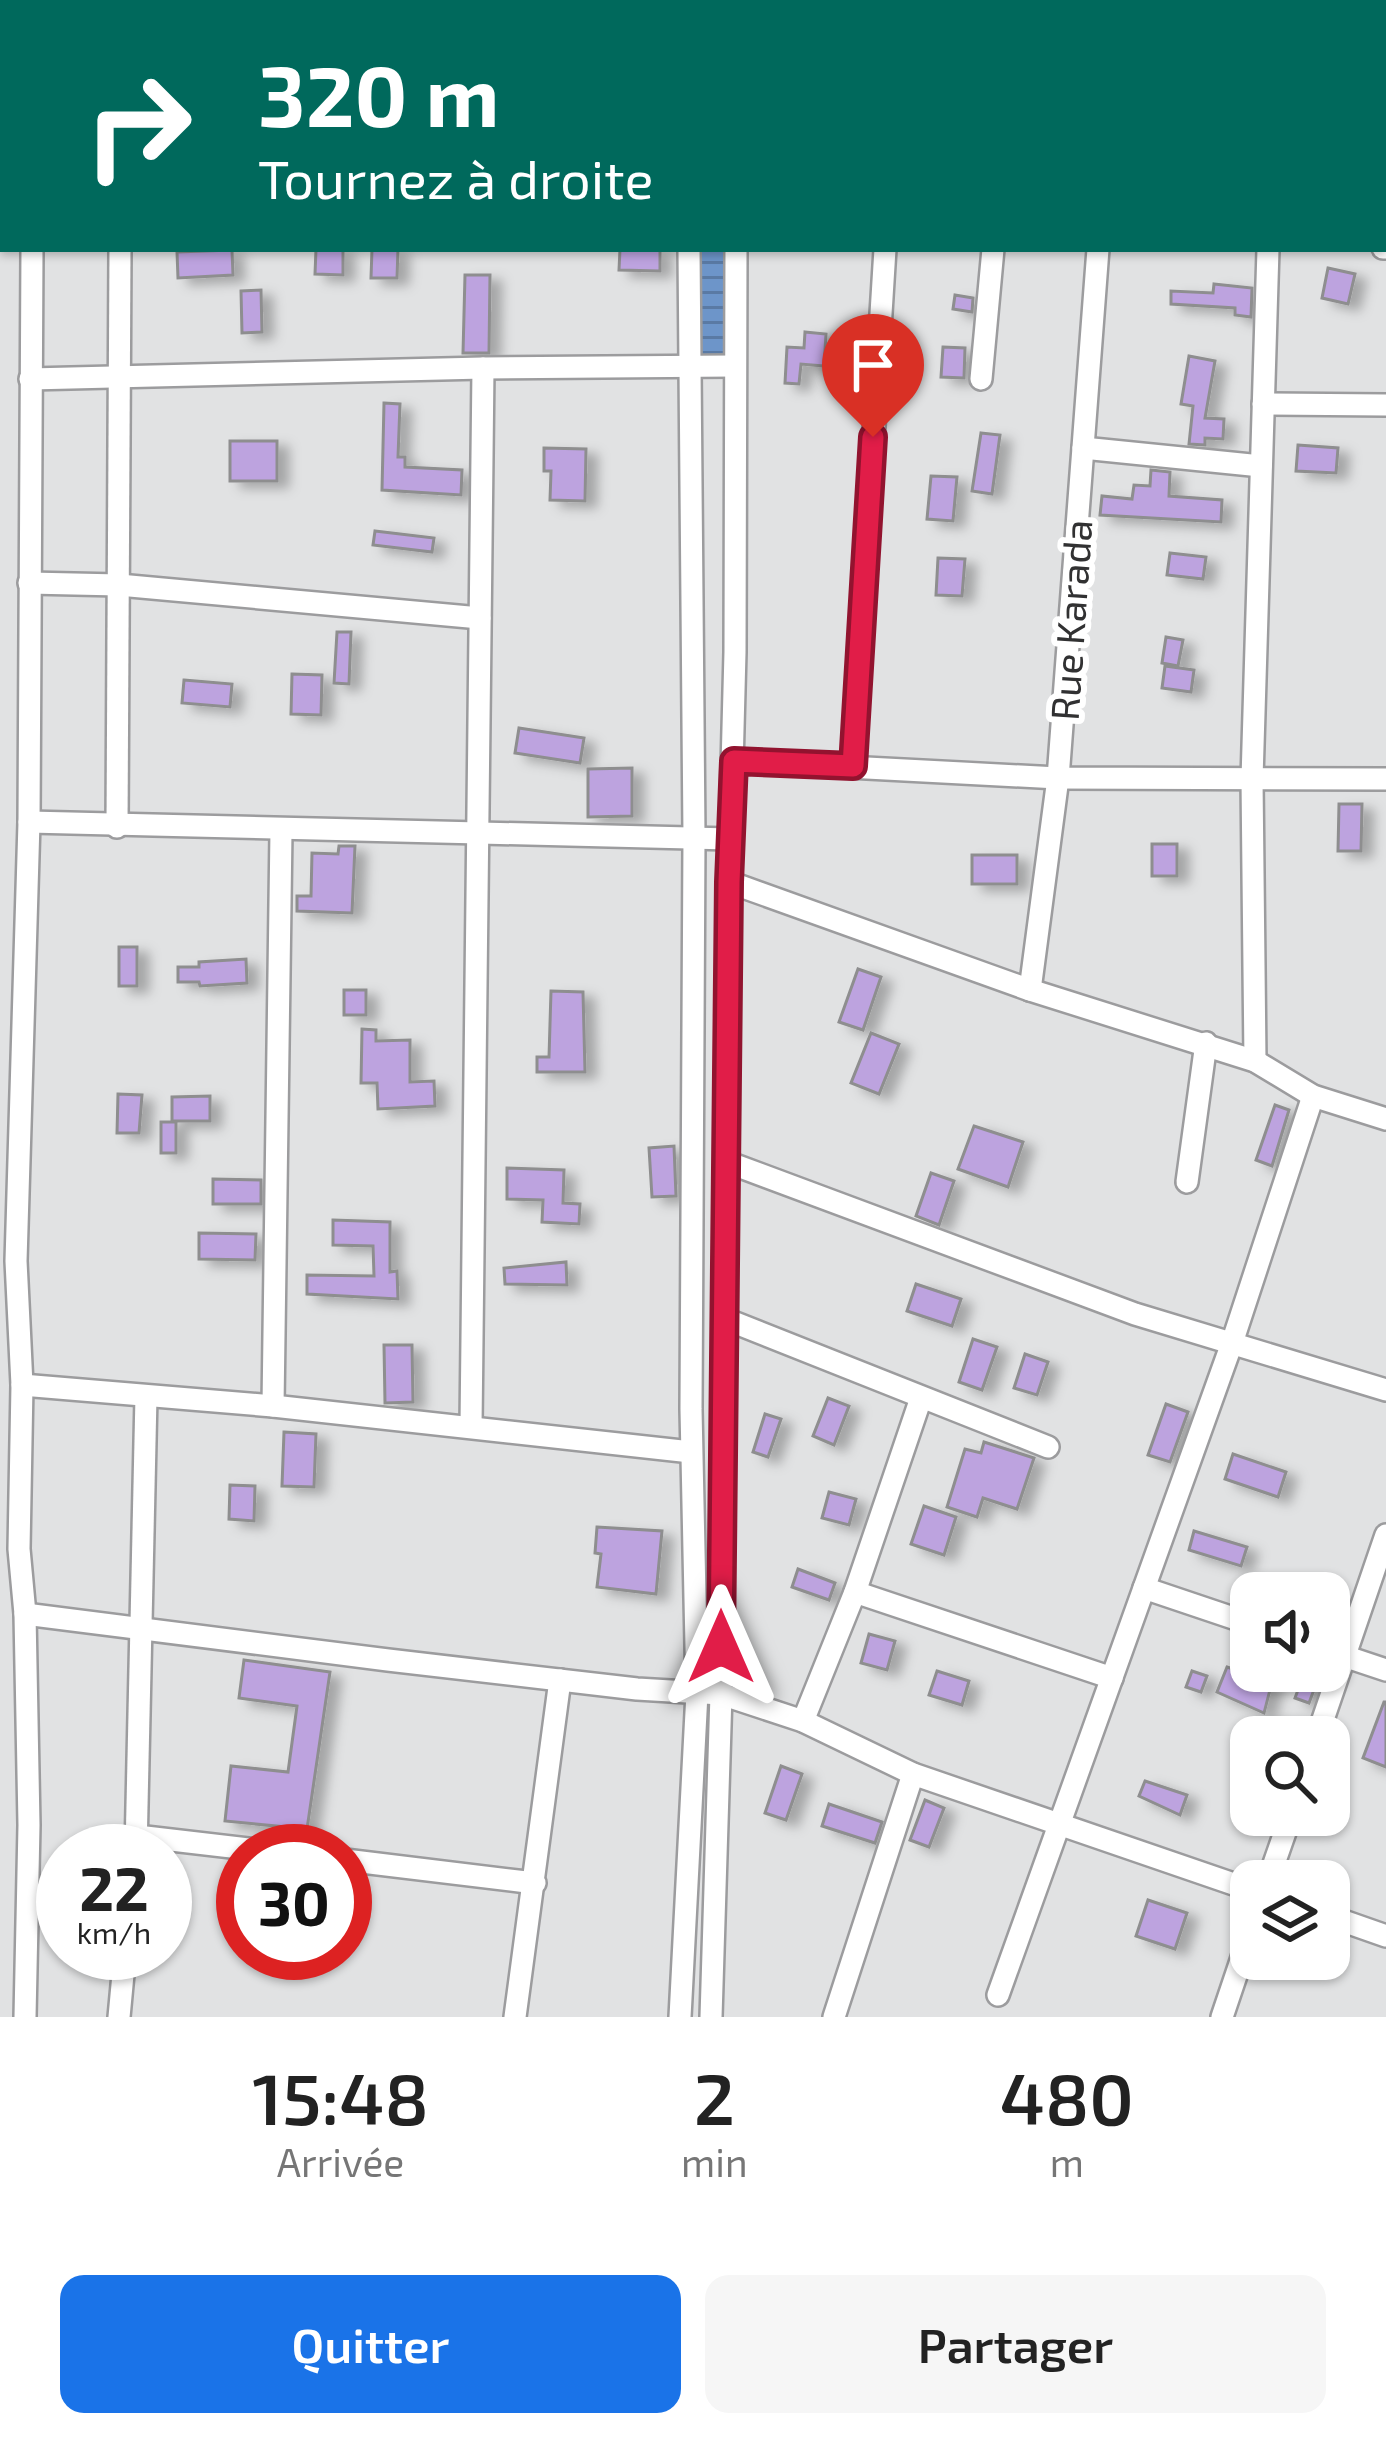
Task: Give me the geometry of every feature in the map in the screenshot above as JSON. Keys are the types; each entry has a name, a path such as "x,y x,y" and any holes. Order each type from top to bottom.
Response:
{"street":[{"path":"25,2017 29,1907 26,1614 19,1549 22,1385 16,1223 29,822 32,252"},
{"path":"117,826 120,252"},
{"path":"690,252 711,367 734,761 721,1694 711,2017"},
{"path":"680,2017 697,1693 689,1145 694,837 711,367 735,252"},
{"path":"853,766 885,252"},
{"path":"981,379 993,252"},
{"name":"Rue Karada","path":"1030,990 1058,778 1099,252"},
{"path":"1255,1061 1252,778 1268,252"},
{"path":"30,379 711,367"},
{"path":"471,1426 484,368"},
{"path":"1263,404 1386,405"},
{"path":"1083,448 1261,466"},
{"path":"29,583 119,585 479,618"},
{"path":"734,761 1058,778 1386,779"},
{"path":"29,822 730,839"},
{"path":"273,1406 281,831"},
{"path":"729,882 1030,990 1206,1043 1255,1061 1313,1096 1386,1119"},
{"path":"1187,1182 1206,1043"},
{"path":"998,1995 1232,1342 1313,1096"},
{"path":"727,1162 1135,1314 1386,1390"},
{"path":"723,1318 1048,1447"},
{"path":"22,1385 273,1406 691,1452"},
{"path":"138,1824 146,1396"},
{"path":"803,1720 855,1592 921,1398"},
{"path":"1350,1622 1386,1535"},
{"path":"1144,1588 1230,1617"},
{"path":"855,1592 1112,1678"},
{"path":"26,1614 560,1680 721,1694 803,1720 913,1774 1230,1883"},
{"path":"1350,1658 1386,1670"},
{"path":"515,2017 560,1680"},
{"path":"834,2017 913,1774"},
{"path":"372,1863 535,1882"},
{"path":"1350,1923 1386,1936"},
{"path":"119,2017 122,1980"},
{"path":"1222,2017 1234,1980"}],"water":[{"path":"698,252 724,252 723,354 712,363 699,354"}],"building":[{"path":"177,252 232,252 233,275 178,278"},
{"path":"316,252 343,252 343,275 315,274"},
{"path":"372,252 398,252 397,278 371,278"},
{"path":"620,252 660,252 660,271 619,270"},
{"path":"1328,268 1355,274 1348,304 1322,298"},
{"path":"465,275 490,275 489,353 463,353"},
{"path":"1214,284 1252,288 1251,317 1235,315 1235,308 1171,304 1171,291 1213,293"},
{"path":"261,290 262,332 242,333 241,291"},
{"path":"955,295 973,298 972,312 953,309"},
{"path":"805,332 826,334 824,366 801,364 799,384 785,383 787,347 804,348"},
{"path":"943,347 965,348 964,378 941,377"},
{"path":"1189,356 1215,361 1205,418 1224,419 1223,439 1205,438 1205,445 1189,444 1193,406 1181,404"},
{"path":"384,403 400,404 398,457 405,457 405,467 462,470 461,495 382,490"},
{"path":"981,433 1000,435 992,494 972,491"},
{"path":"230,441 277,441 277,481 230,481"},
{"path":"1298,445 1338,448 1336,473 1296,471"},
{"path":"544,448 586,449 585,501 550,500 551,471 544,471"},
{"path":"1151,470 1170,472 1169,496 1222,500 1221,522 1100,515 1102,496 1132,499 1134,485 1150,486"},
{"path":"931,476 957,477 953,521 927,519"},
{"path":"375,531 434,538 432,552 373,545"},
{"path":"1170,553 1206,557 1203,579 1167,575"},
{"path":"938,558 965,559 962,596 936,595"},
{"path":"337,632 351,632 349,684 334,683"},
{"path":"1166,637 1183,640 1178,666 1162,663"},
{"path":"1165,666 1194,670 1191,692 1162,688"},
{"path":"292,674 322,675 321,715 291,714"},
{"path":"184,680 232,684 230,707 182,703"},
{"path":"519,728 584,738 580,763 515,753"},
{"path":"632,768 632,816 588,817 588,769"},
{"path":"1339,804 1362,804 1361,851 1338,851"},
{"path":"1152,844 1177,844 1177,876 1152,876"},
{"path":"339,846 355,846 352,913 297,911 297,896 311,896 312,853 338,854"},
{"path":"972,855 1017,855 1017,884 972,884"},
{"path":"119,947 137,947 137,986 119,986"},
{"path":"246,959 247,983 200,986 199,982 178,982 178,967"},
{"path":"858,969 881,977 863,1030 839,1022"},
{"path":"344,990 366,990 366,1015 344,1015"},
{"path":"551,991 583,992 585,1072 537,1072 537,1057 549,1057"},
{"path":"362,1029 376,1030 376,1041 410,1040 410,1082 434,1081 435,1106 378,1109 377,1083 361,1083"},
{"path":"871,1033 899,1044 879,1094 851,1083"},
{"path":"118,1094 142,1095 139,1133 117,1133"},
{"path":"210,1096 210,1121 172,1121 172,1097"},
{"path":"1275,1105 1289,1110 1272,1166 1256,1160"},
{"path":"161,1122 176,1122 176,1153 161,1153"},
{"path":"974,1126 1023,1142 1008,1187 958,1169"},
{"path":"674,1146 676,1196 652,1197 649,1148"},
{"path":"507,1168 564,1170 563,1203 580,1204 579,1224 542,1222 543,1200 507,1199"},
{"path":"931,1173 954,1181 939,1225 916,1216"},
{"path":"213,1179 261,1180 261,1204 213,1204"},
{"path":"333,1220 390,1222 390,1272 397,1271 398,1299 307,1294 307,1275 374,1276 373,1246 333,1245"},
{"path":"199,1233 256,1234 255,1260 199,1259"},
{"path":"566,1262 567,1285 505,1284 504,1268"},
{"path":"916,1284 961,1299 952,1326 907,1311"},
{"path":"973,1339 997,1347 982,1390 959,1382"},
{"path":"384,1345 412,1345 413,1402 385,1403"},
{"path":"1025,1354 1048,1362 1037,1395 1014,1388"},
{"path":"828,1398 849,1406 834,1445 813,1436"},
{"path":"1166,1404 1188,1412 1170,1462 1148,1455"},
{"path":"765,1414 781,1419 768,1457 753,1452"},
{"path":"284,1432 316,1434 314,1487 282,1486"},
{"path":"984,1442 1034,1458 1017,1509 983,1498 977,1517 947,1507 965,1449 981,1453"},
{"path":"1233,1454 1286,1472 1278,1497 1225,1479"},
{"path":"230,1485 255,1486 254,1521 229,1519"},
{"path":"829,1492 856,1499 849,1525 822,1518"},
{"path":"924,1506 956,1517 944,1555 911,1544"},
{"path":"597,1527 662,1531 656,1594 597,1587 601,1554 595,1553"},
{"path":"1194,1531 1247,1547 1241,1566 1189,1550"},
{"path":"798,1569 835,1583 829,1600 792,1587"},
{"path":"869,1634 895,1641 887,1670 861,1663"},
{"path":"244,1660 330,1672 308,1824 225,1821 231,1766 288,1772 297,1706 239,1698"},
{"path":"1227,1667 1230,1692 1269,1692 1264,1713 1217,1692"},
{"path":"937,1671 969,1681 962,1705 929,1695"},
{"path":"1192,1671 1207,1676 1201,1692 1186,1687"},
{"path":"1297,1692 1313,1692 1309,1703 1295,1698"},
{"path":"1386,1702 1386,1767 1363,1758"},
{"path":"781,1766 802,1774 786,1820 765,1813"},
{"path":"1145,1781 1187,1795 1180,1815 1139,1796"},
{"path":"925,1800 944,1808 929,1847 910,1840"},
{"path":"829,1804 882,1822 875,1843 822,1826"},
{"path":"1148,1900 1187,1913 1175,1949 1136,1936"}],"route":[{"path":"721,1647 734,761 853,766 873,437"}]}
